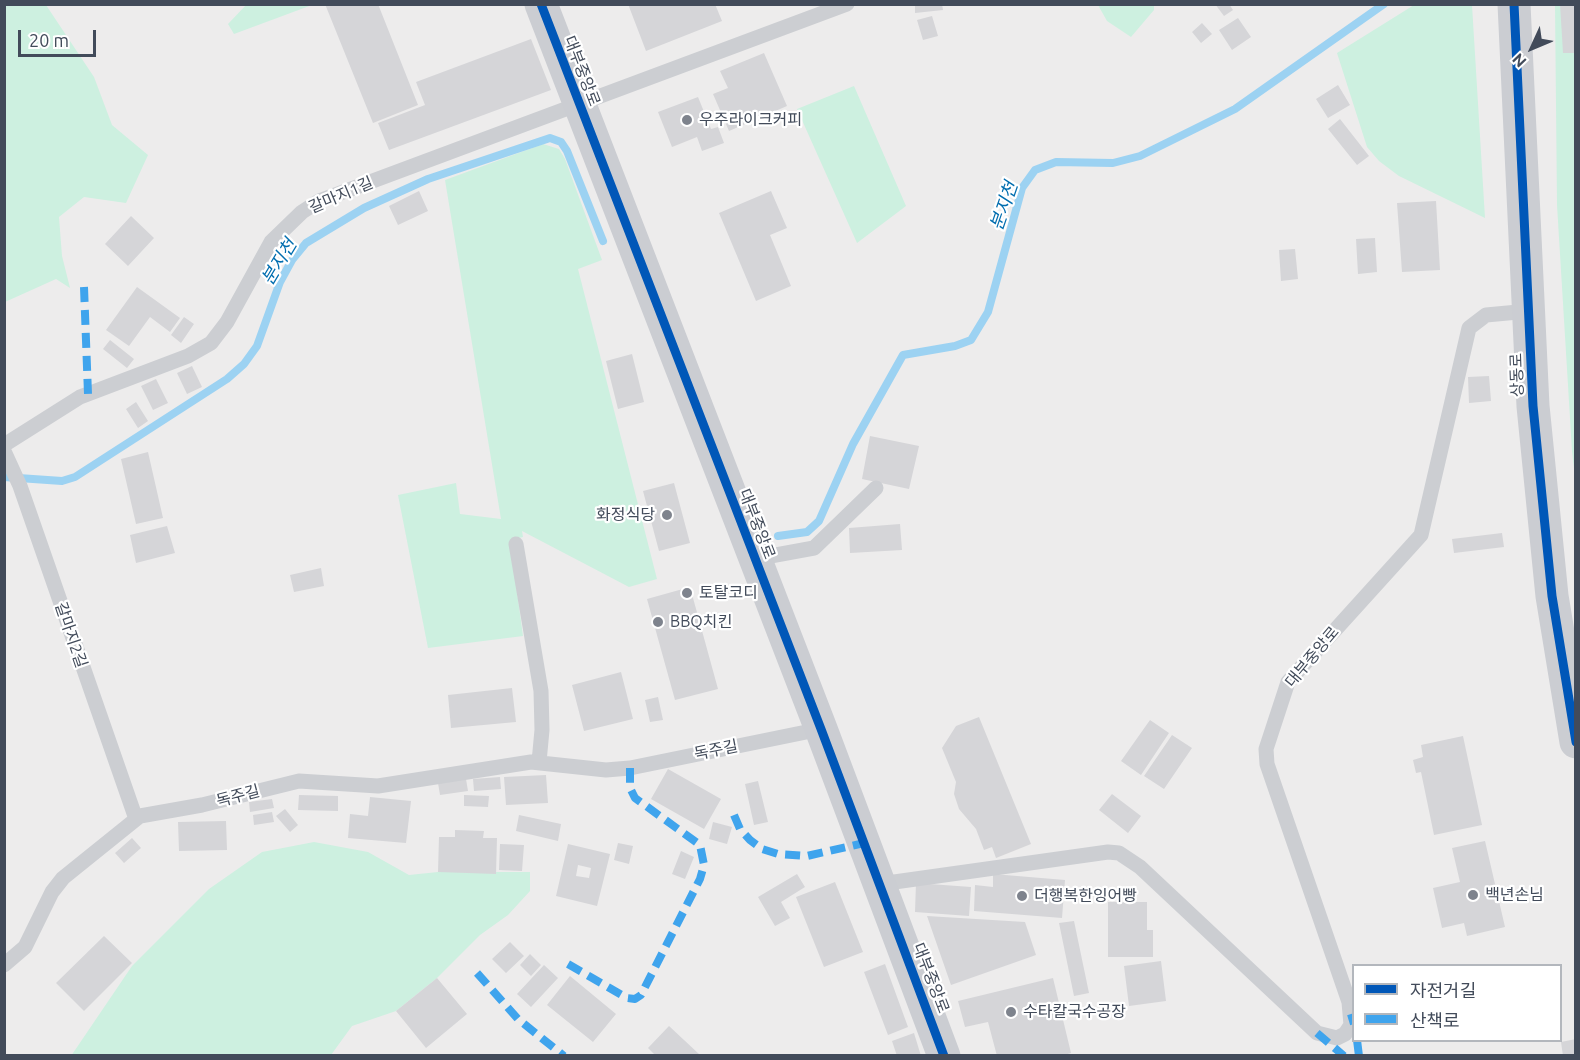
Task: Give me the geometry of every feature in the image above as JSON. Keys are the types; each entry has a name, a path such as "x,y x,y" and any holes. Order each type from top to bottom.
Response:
{"street":[{"name":"대부중앙로","path":"541,4 754,559 822,729 944,1056"},
{"name":"상동로","path":"1514,4 1533,406 1552,596 1575,742"}],"lane":[{"name":"대부중앙로","path":"578,104 847,4"},
{"name":"갈마지1길","path":"4,445 80,397 188,356 211,343 227,322 271,242 302,212 319,201 578,104"},
{"name":"대부중앙로","path":"880,884 1108,852 1119,853 1140,867 1317,1033 1337,1038 1345,1034 1351,1025 1349,1002 1267,764 1266,748 1288,682 1421,535 1469,328 1486,315 1529,311"},
{"name":"갈마지2길","path":"7,455 20,486 136,819"},
{"name":"대부중앙로","path":"754,559 814,548 876,488"},
{"path":"516,544 541,691 542,730 539,762"},
{"name":"독주길","path":"4,965 25,947 52,892 63,878 136,819 152,813 202,805 299,781 378,786 504,764 539,762 606,770 630,768 822,729"}],"green space":[{"path":"5,4 46,5 94,77 112,125 148,155 126,203 84,197 59,217 62,256 70,288 56,279 5,302"},
{"path":"247,4 312,5 234,34 228,24"},
{"path":"1098,5 1154,5 1154,10 1131,37 1107,21"},
{"path":"1414,5 1472,5 1485,218 1399,176 1379,161 1367,147 1337,53"},
{"path":"1555,5 1576,5 1575,477 1557,205"},
{"path":"854,86 906,206 857,243 797,109"},
{"path":"543,144 559,149 565,159 602,260 578,269 657,579 629,587 522,531 523,537 510,540 523,636 428,648 398,495 456,483 460,514 501,519 445,180"},
{"path":"314,842 368,852 409,875 438,872 530,872 530,891 508,915 480,935 437,978 396,1011 352,1026 331,1055 71,1056 132,966 209,889 262,852"}],"building":[{"path":"325,4 378,4 418,105 373,123"},
{"path":"628,4 715,4 722,21 646,51"},
{"path":"915,4 942,4 943,10 915,13"},
{"path":"1215,4 1229,4 1233,10 1224,16"},
{"path":"1560,4 1575,4 1576,53 1563,53"},
{"path":"932,16 938,36 923,40 917,20"},
{"path":"1238,18 1251,37 1232,50 1219,30"},
{"path":"1202,23 1212,34 1201,43 1192,32"},
{"path":"531,39 551,90 389,150 378,123 425,105 416,82"},
{"path":"764,53 787,106 729,131 713,94 728,88 720,71"},
{"path":"1338,85 1350,105 1328,118 1316,99"},
{"path":"698,97 711,129 718,127 724,143 702,151 697,137 672,147 658,112"},
{"path":"1340,119 1369,156 1357,165 1328,129"},
{"path":"419,191 428,211 398,225 389,206"},
{"path":"771,191 787,228 770,235 791,286 756,301 719,213"},
{"path":"1436,201 1440,270 1402,272 1397,203"},
{"path":"131,216 154,238 128,266 105,244"},
{"path":"1375,238 1377,272 1358,274 1356,239"},
{"path":"1295,249 1298,279 1281,281 1279,250"},
{"path":"137,287 180,318 170,332 150,317 129,346 106,330"},
{"path":"184,317 194,324 181,343 171,335"},
{"path":"110,340 134,359 127,368 103,349"},
{"path":"632,354 644,402 618,409 606,361"},
{"path":"192,366 202,387 187,394 177,373"},
{"path":"1489,376 1491,401 1469,403 1468,377"},
{"path":"156,379 168,403 153,410 141,386"},
{"path":"136,402 148,421 138,428 126,409"},
{"path":"870,436 919,446 909,489 862,479"},
{"path":"148,452 163,518 136,524 121,459"},
{"path":"674,483 690,543 659,551 643,491"},
{"path":"900,524 902,550 850,553 849,528"},
{"path":"167,526 175,553 136,563 130,535"},
{"path":"1502,533 1504,547 1454,553 1452,539"},
{"path":"321,568 324,586 294,592 290,575"},
{"path":"690,587 718,689 675,700 647,599"},
{"path":"621,672 633,719 584,731 572,685"},
{"path":"512,688 516,722 451,728 448,695"},
{"path":"658,697 663,720 650,722 645,700"},
{"path":"979,717 1031,844 996,858 992,847 984,850 976,829 959,809 954,794 956,782 942,748 956,726"},
{"path":"1150,720 1169,733 1141,775 1121,761"},
{"path":"1172,735 1192,748 1164,789 1144,776"},
{"path":"1463,736 1482,825 1434,835 1421,772 1416,773 1413,760 1423,757 1421,745"},
{"path":"668,769 721,799 704,829 651,799"},
{"path":"546,775 548,803 506,805 504,777"},
{"path":"500,777 501,789 474,791 473,779"},
{"path":"466,779 468,791 440,795 438,783"},
{"path":"758,781 768,822 754,825 745,784"},
{"path":"1112,794 1141,816 1128,833 1099,810"},
{"path":"299,795 338,796 338,811 298,810"},
{"path":"464,795 489,796 488,807 464,806"},
{"path":"370,797 411,801 406,843 348,838 350,814 368,816"},
{"path":"272,799 274,808 250,812 249,802"},
{"path":"285,809 298,825 290,832 276,816"},
{"path":"272,812 274,822 254,825 253,815"},
{"path":"519,815 561,824 558,841 516,831"},
{"path":"226,821 227,850 179,851 178,822"},
{"path":"713,822 732,827 727,844 709,839"},
{"path":"455,830 484,831 483,838 497,838 496,874 438,872 439,837 455,837"},
{"path":"132,838 141,848 124,863 115,853"},
{"path":"1485,841 1505,927 1467,936 1464,923 1442,928 1433,888 1460,882 1452,848"},
{"path":"618,843 633,846 629,864 614,860"},
{"path":"500,844 524,845 522,871 499,870"},
{"path":"568,844 610,854 597,906 556,896","holes":["578,865 591,868 589,878 576,876"]},
{"path":"681,851 694,857 685,879 672,874"},
{"path":"797,874 805,887 781,902 790,918 775,926 758,897"},
{"path":"993,874 1065,880 1062,918 974,911 975,885 993,887"},
{"path":"835,882 863,952 824,967 796,897"},
{"path":"916,883 971,887 969,916 915,912"},
{"path":"1108,902 1147,902 1147,930 1153,930 1153,957 1108,957"},
{"path":"927,916 1025,922 1036,955 951,985"},
{"path":"1074,921 1089,993 1074,996 1059,923"},
{"path":"104,936 132,963 84,1011 56,983"},
{"path":"510,942 524,956 506,973 492,959"},
{"path":"530,954 541,965 531,976 520,965"},
{"path":"1161,961 1166,1001 1129,1006 1124,966"},
{"path":"885,964 908,1027 888,1035 864,972"},
{"path":"544,965 558,978 531,1007 517,994"},
{"path":"570,976 616,1014 593,1042 547,1005"},
{"path":"437,978 467,1014 426,1048 396,1011"},
{"name":"수타칼국수공장","path":"1053,978 1071,1053 1061,1056 997,1056 988,1022 965,1027 958,1001"},
{"path":"669,1026 699,1054 697,1056 656,1056 648,1048"},
{"path":"914,1033 921,1056 897,1056 892,1041"},
{"path":"1576,1039 1576,1056 1563,1056 1562,1042"}],"waterway":[{"name":"분지천","path":"778,536 807,532 819,521 853,444 903,355 955,346 971,340 988,312 1022,188 1035,170 1056,162 1113,163 1140,156 1235,109 1384,4"},
{"name":"분지천","path":"4,477 62,481 75,477 227,379 244,364 257,346 280,282 292,260 306,243 364,208 428,179 550,138 561,142 567,151 603,241"}],"marked path":[{"path":"84,287 88,394"},
{"path":"568,964 627,998 635,999 641,995 700,879 704,865 700,845 635,798 630,788 630,768"},
{"path":"734,815 740,829 750,840 762,849 778,854 807,856 864,843"},
{"path":"477,973 518,1019 564,1056"},
{"path":"1317,1033 1344,1056"},
{"path":"1357,1042 1359,1056"}],"cycle path":[{"path":"541,4 821,729 944,1056"},
{"path":"1514,4 1533,406 1552,596 1576,742"}],"place":[{"name":"우주라이크커피","path":"687,120"},
{"name":"화정식당","path":"667,515"},
{"name":"토탈코디","path":"687,593"},
{"name":"BBQ치킨","path":"658,622"},
{"name":"백년손님","path":"1473,895"},
{"name":"더행복한잉어빵","path":"1022,896"},
{"name":"수타칼국수공장","path":"1011,1012"}]}
